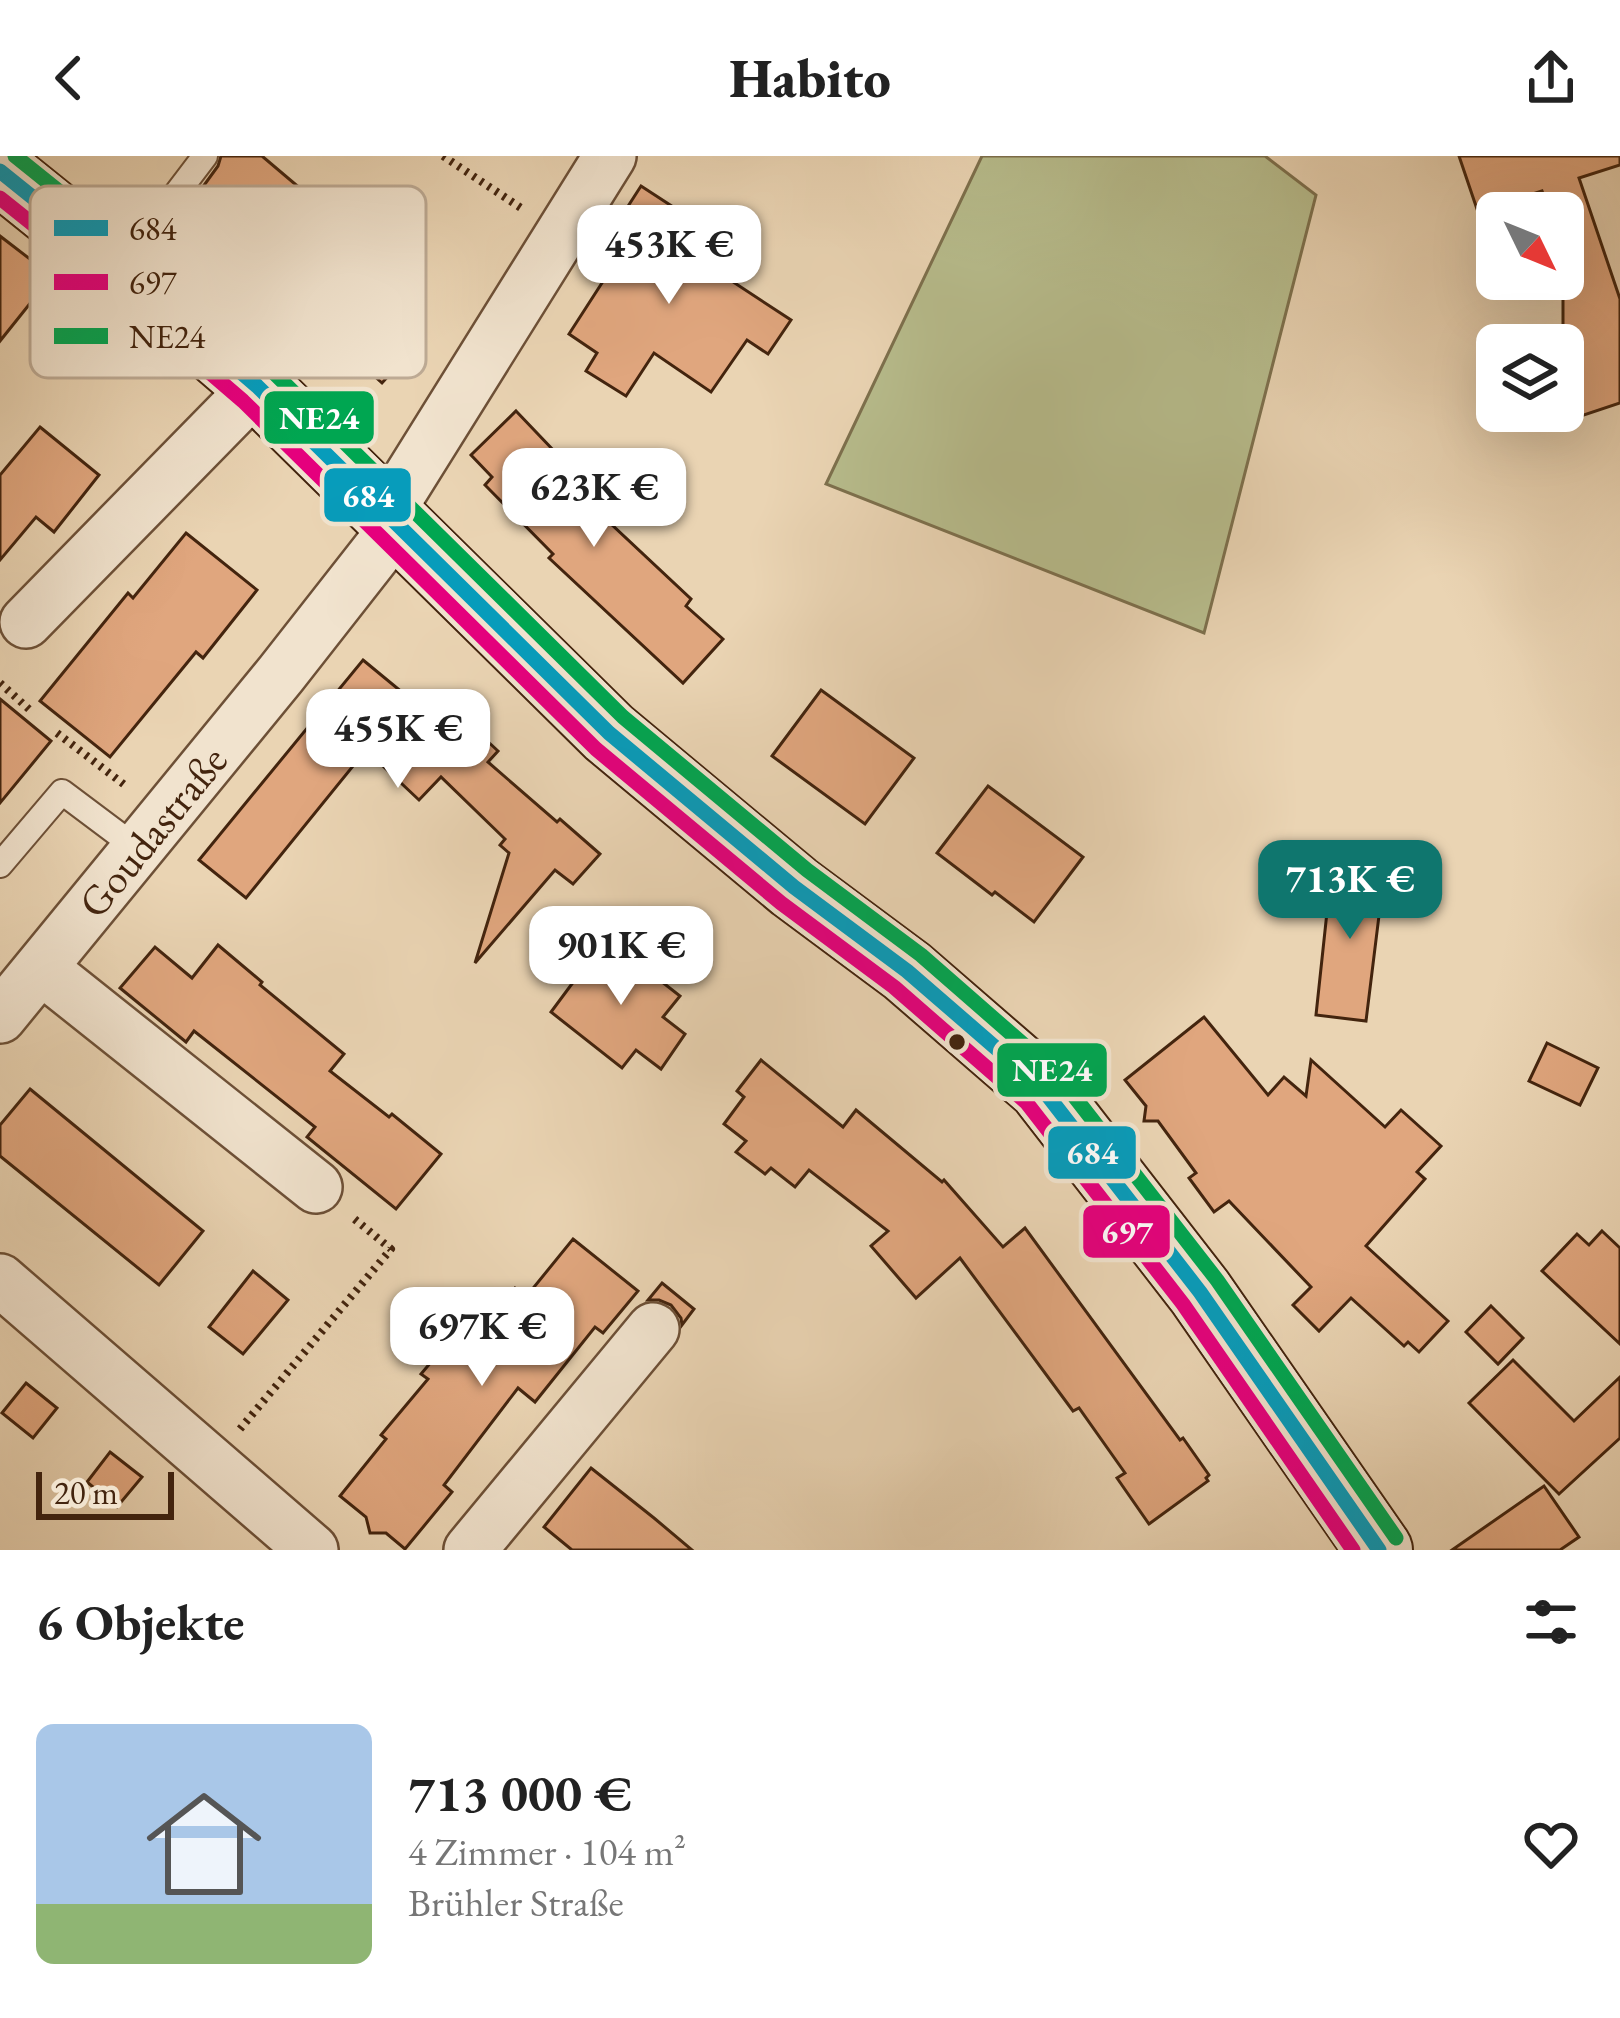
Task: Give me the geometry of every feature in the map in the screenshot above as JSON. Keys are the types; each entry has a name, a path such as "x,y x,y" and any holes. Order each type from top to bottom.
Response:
{"main road":[{"path":"0,171 30,195"},
{"path":"248,378 609,733 794,886 907,971 1041,1087 1200,1292 1379,1550"}],"street":[{"name":"Goudastraße","path":"2,1011 152,833 391,521 610,156"},
{"path":"26,622 257,386"},
{"path":"41,968 316,1187"},
{"path":"0,1280 312,1550"},
{"path":"470,1550 652,1329"}],"lane":[{"path":"182,186 205,156"},
{"path":"0,865 62,793 152,833"}],"path":[{"path":"442,156 562,235"},
{"path":"0,683 31,711"},
{"path":"57,733 152,833"},
{"path":"212,1463 391,1249 316,1187"}],"green space":[{"path":"982,156 1265,156 1316,195 1204,633 826,484"}],"building":[{"path":"221,156 262,156 297,186 203,186"},
{"path":"1459,156 1620,156 1620,165 1579,178 1584,192 1476,192 1476,206"},
{"path":"641,186 687,216 674,236 680,240 677,245 791,320 768,354 747,340 711,392 654,353 626,396 586,371 597,353 569,334 631,238 614,228"},
{"path":"1584,193 1620,299 1620,403 1584,415 1584,324 1563,324 1563,300 1584,300"},
{"path":"0,236 30,259 30,304 0,341"},
{"path":"516,411 556,453 546,463 691,599 686,606 723,639 683,683 549,558 553,554 485,485 492,477 471,455"},
{"path":"40,427 99,475 54,532 36,517 0,560 0,475"},
{"path":"186,533 257,590 203,658 196,652 110,757 40,701 128,593 133,598"},
{"path":"363,660 426,712 440,697 498,751 488,762 600,854 573,884 555,870 475,963 509,853 500,845 505,839 441,777 419,800 366,750 246,898 199,860"},
{"path":"821,690 914,758 865,824 772,756"},
{"path":"0,699 51,741 0,803"},
{"path":"988,786 1083,857 1034,922 937,853"},
{"path":"1338,860 1385,867 1366,1021 1316,1015"},
{"path":"606,938 680,996 663,1017 685,1034 661,1069 636,1050 622,1068 551,1012"},
{"path":"218,945 344,1054 330,1071 441,1154 396,1209 307,1137 315,1127 194,1031 186,1042 120,988 155,947 192,978"},
{"path":"1204,1017 1268,1095 1284,1077 1306,1096 1311,1060 1385,1127 1401,1110 1441,1146 1417,1172 1425,1179 1366,1246 1448,1321 1419,1352 1408,1342 1404,1346 1351,1298 1319,1331 1293,1305 1311,1287 1229,1201 1214,1212 1189,1178 1196,1173 1158,1121 1144,1121 1146,1106 1125,1080"},
{"path":"1547,1043 1598,1068 1580,1105 1529,1081"},
{"path":"761,1060 843,1127 856,1110 944,1180 1003,1247 1025,1228 1183,1438 1209,1475 1208,1481 1149,1524 1117,1478 1125,1473 1079,1408 1073,1411 960,1258 916,1298 871,1246 888,1231 809,1170 795,1187 771,1168 765,1174 736,1152 746,1141 724,1124 744,1097 737,1091"},
{"path":"30,1089 203,1231 159,1285 0,1156 0,1125"},
{"path":"1602,1231 1620,1248 1620,1344 1542,1271 1577,1234 1589,1245"},
{"path":"573,1239 638,1291 603,1333 595,1327 535,1402 518,1388 444,1485 452,1492 405,1549 386,1533 370,1533 366,1517 340,1496 386,1439 381,1435 428,1379 421,1374 458,1330 472,1341 515,1288 526,1297"},
{"path":"253,1271 288,1300 243,1354 209,1327"},
{"path":"662,1283 694,1309 682,1325 671,1305 648,1300"},
{"path":"1491,1306 1523,1338 1498,1364 1466,1332"},
{"path":"1513,1360 1574,1421 1620,1377 1620,1438 1559,1494 1469,1403"},
{"path":"26,1383 57,1408 33,1438 2,1413"},
{"path":"110,1452 142,1477 117,1507 87,1482"},
{"path":"591,1468 692,1550 572,1550 544,1527"},
{"path":"1544,1486 1579,1537 1560,1550 1452,1550"}],"transit line":[{"name":"NE24","path":"15,156 52,186"},
{"name":"684","path":"0,171 30,195"},
{"name":"697","path":"0,198 30,222"},
{"name":"697","path":"216,378 596,749 781,903 894,987 1026,1102 1183,1304 1353,1550"},
{"name":"684","path":"248,378 609,733 794,887 907,971 1041,1087 1200,1292 1379,1550"},
{"name":"NE24","path":"279,378 623,717 807,870 921,955 1056,1073 1217,1280 1396,1538"}]}
